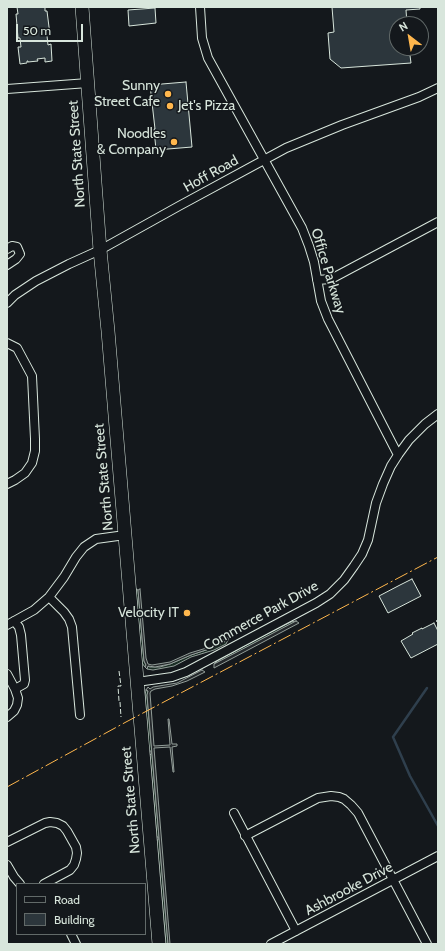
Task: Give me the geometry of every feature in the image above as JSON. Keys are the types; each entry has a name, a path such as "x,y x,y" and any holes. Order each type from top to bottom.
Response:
{"main road":[{"name":"North State Street","path":"82,7 100,250 159,944"}],"street":[{"name":"Office Parkway","path":"200,7 202,38 208,58 302,228 310,246 321,301 328,319 398,455"},
{"path":"7,89 88,83"},
{"name":"Hoff Road","path":"7,303 15,295 36,282 69,264 100,250 264,159 342,125 419,97 438,88"},
{"path":"317,280 331,279 438,222"},
{"path":"7,249 12,246 17,247 20,254 16,259 7,265"},
{"path":"7,342 17,348 32,376 36,439 32,463 25,473 7,484"},
{"name":"Commerce Park Drive","path":"137,682 172,677 186,672 316,603 330,594 344,580 362,554 368,540 376,503 391,466 409,440 425,424 438,414"},
{"path":"11,623 34,610 49,598 84,547 96,539 125,535"},
{"path":"49,598 64,612 72,627 80,715"},
{"path":"11,623 19,627 22,635 25,680 24,684 15,689"},
{"path":"7,674 18,698 14,711 7,717"},
{"path":"246,836 318,798 327,796 339,797 351,805 358,813 427,944"},
{"path":"234,813 296,931"},
{"path":"7,842 50,822 63,826 76,847 76,859 70,870 46,883"},
{"name":"Ashbrooke Drive","path":"271,944 438,856"},
{"path":"7,865 14,878 19,883"},
{"path":"72,935 76,944"}],"green space":[{"path":"136,589 138,590 145,667 142,663"},
{"path":"296,621 293,624 214,664 259,638"},
{"path":"228,640 226,644 214,650 191,657 174,666 153,670 147,669 147,666 160,667 170,664 212,648"},
{"path":"146,690 148,691 147,695 168,944 166,944 150,755 151,751 149,751 145,695"}],"shaded area":[{"path":"140,589 146,658 148,664 152,665 170,662 190,653 210,647 229,637 228,640 212,648 170,664 155,667 148,666 147,669 144,661 138,590"},
{"path":"296,621 299,623 214,668 214,664"},
{"path":"202,670 205,672 187,681 172,686 155,689 150,693 154,746 170,745 168,719 172,744 177,744 177,746 172,747 174,772 170,747 154,748 170,944 168,944 147,695 148,691 146,690 148,687 150,689 153,687 177,683"}],"building":[{"path":"17,7 45,7 45,11 47,11 50,35 47,36 48,45 51,44 52,61 45,62 45,58 37,59 38,61 27,61 27,63 20,64 18,47 21,47 20,38 18,38 16,14 18,14"},
{"path":"332,7 420,7 420,9 406,10 406,16 389,16 389,56 410,56 411,63 341,68 330,59 328,33 334,32"},
{"path":"155,8 156,23 129,26 128,10"},
{"path":"186,82 192,147 156,150 150,85"},
{"path":"412,579 421,596 388,613 379,596"},
{"path":"434,623 438,631 438,644 411,658 401,641 413,634 412,633"}],"waterway":[{"path":"427,688 393,737 410,776 438,826"}],"fence":[{"path":"119,671 121,686 118,686 119,701"},
{"path":"120,702 121,717"}],"power":[{"path":"7,787 126,722 438,557"}],"place":[{"name":"Sunny Street Cafe","path":"168,94"},
{"name":"Jet's Pizza","path":"170,106"},
{"name":"Noodles & Company","path":"174,142"},
{"name":"Velocity IT","path":"187,613"}]}
